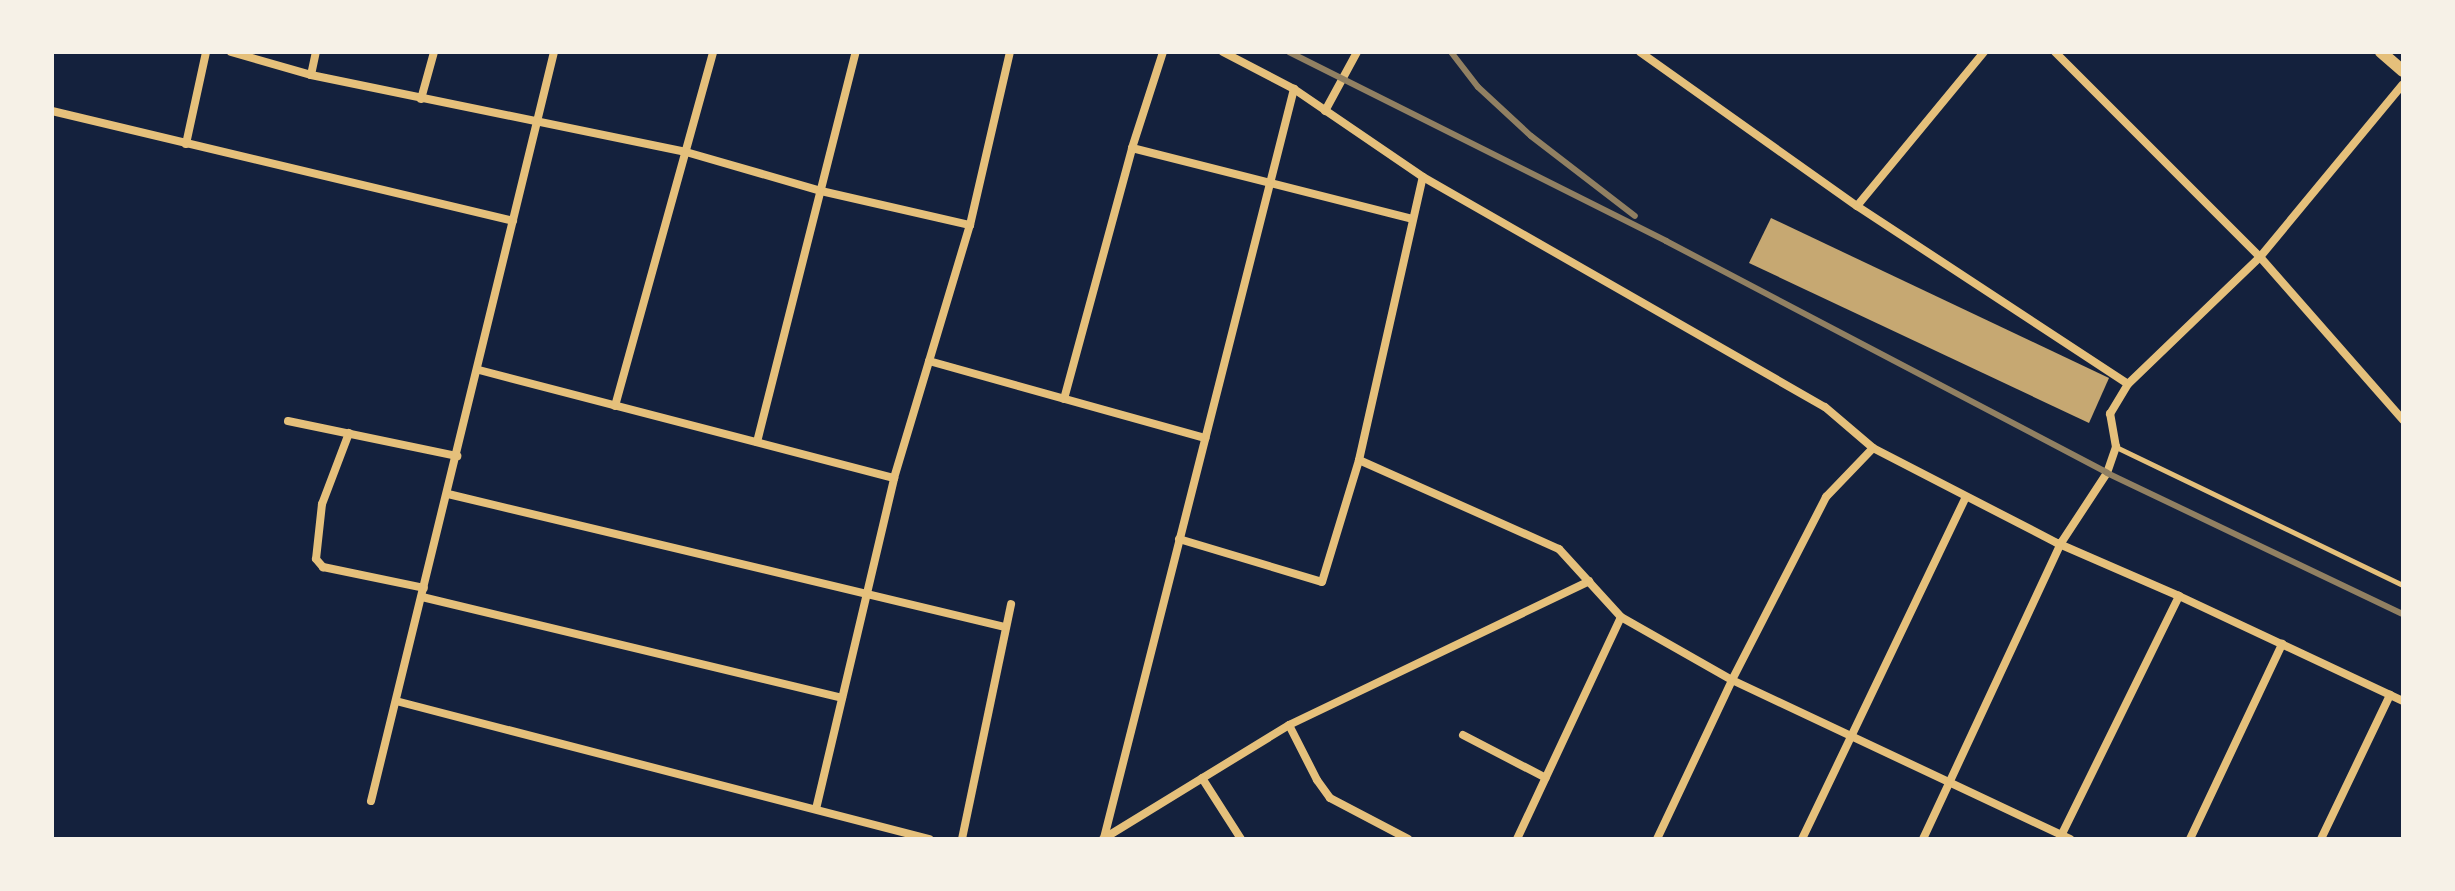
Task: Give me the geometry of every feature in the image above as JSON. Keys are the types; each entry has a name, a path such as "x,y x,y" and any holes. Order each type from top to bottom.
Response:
{"street":[{"path":"186,144 206,52"},
{"path":"231,52 311,75 686,152 821,191 970,225"},
{"path":"311,75 316,52"},
{"path":"421,99 434,52"},
{"path":"371,801 479,370 554,52"},
{"path":"615,406 713,52"},
{"path":"757,442 856,52"},
{"path":"816,809 894,478 970,225 1010,52"},
{"path":"1064,399 1132,148 1163,52"},
{"path":"1223,52 1294,89 1423,177 1825,407 1873,448 2061,543 2403,701"},
{"path":"1325,111 1357,52"},
{"path":"1640,52 1857,206 2128,384"},
{"path":"1857,206 1984,52"},
{"path":"2055,52 2260,257 2403,420"},
{"path":"2381,52 2403,71"},
{"path":"1923,839 2061,543 2107,473 2116,447 2110,414 2128,384 2260,257 2403,84"},
{"path":"1103,838 1294,89"},
{"path":"52,111 513,221"},
{"path":"1132,148 1412,219"},
{"path":"1179,539 1322,582 1359,460 1423,177"},
{"path":"929,361 1205,438"},
{"path":"479,370 894,478"},
{"path":"288,421 457,456"},
{"path":"349,433 322,504 316,559 323,567 842,698"},
{"path":"1657,839 1732,680 1826,497 1873,448"},
{"path":"1359,460 1559,549 1621,617 1732,680 1950,780 2064,838 2179,596"},
{"path":"448,494 1005,627"},
{"path":"1802,839 1966,497"},
{"path":"1103,838 1289,725 1589,581"},
{"path":"962,839 1011,604"},
{"path":"1517,839 1621,617"},
{"path":"2190,839 2282,644"},
{"path":"2321,839 2390,695"},
{"path":"396,701 929,839"},
{"path":"1289,725 1317,780 1330,798 1408,839"},
{"path":"1463,735 1546,778"},
{"path":"1202,778 1241,839"}],"lane":[{"path":"2116,447 2403,585"}],"building":[{"path":"1771,218 2109,378 2089,423 1749,263"}],"railway":[{"path":"1289,52 1666,241 2107,473 2403,614"},
{"path":"1451,52 1478,87 1531,136 1635,216"}]}
